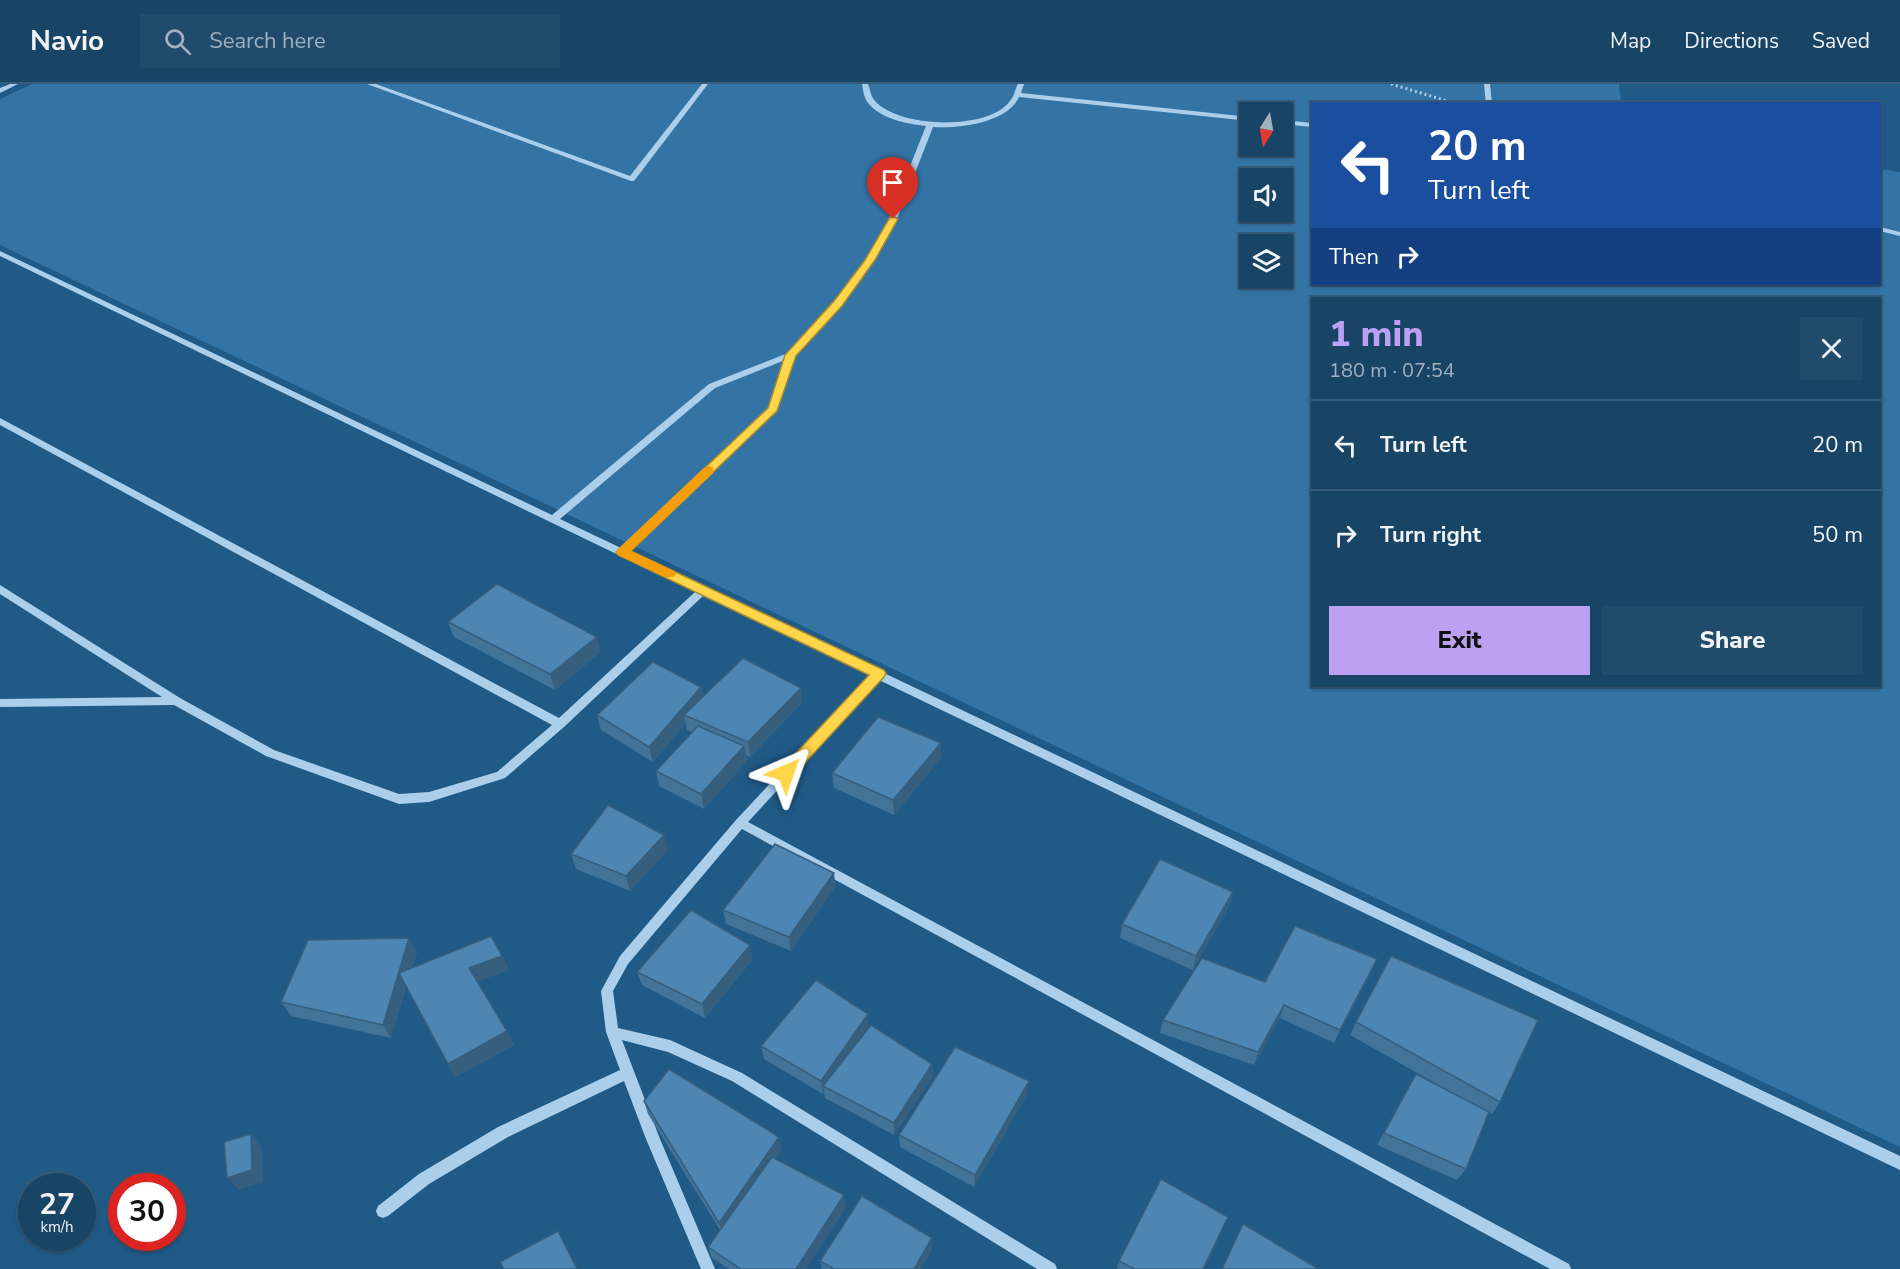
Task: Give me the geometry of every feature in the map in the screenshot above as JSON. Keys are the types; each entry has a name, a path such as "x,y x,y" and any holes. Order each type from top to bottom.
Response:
{"street":[{"path":"0,91 15,84"},
{"path":"370,84 632,179 705,84"},
{"path":"865,84 864,91 878,109 910,122 930,125 978,122 998,115 1012,106 1021,95 1022,84"},
{"path":"1487,84 1489,102"},
{"path":"1021,95 1239,118"},
{"path":"1293,123 1311,125"},
{"path":"622,552 773,409 791,355 838,303 870,260 893,219 930,125"},
{"path":"1881,228 1900,234"},
{"path":"0,253 552,520 879,673 1900,1163"},
{"path":"552,520 712,386 791,355"},
{"path":"0,421 560,724"},
{"path":"0,589 176,701 270,753 399,799 429,797 501,775 560,724 703,590"},
{"path":"708,1269 612,1032 607,991 624,960 740,823 879,673"},
{"path":"0,703 176,701"},
{"path":"740,823 1564,1269"},
{"path":"612,1032 670,1046 737,1077 1050,1269"},
{"path":"383,1211 424,1179 503,1132 628,1073"}],"path":[{"path":"1391,84 1450,102"}],"shaded area":[{"path":"32,84 1619,84 1621,102 1311,102 1311,285 1881,285 1881,169 1900,172 1900,1147 0,245 0,99"}],"building":[{"path":"497,584 597,637 550,674 448,622"},
{"path":"743,658 801,688 748,742 684,715"},
{"path":"653,662 701,687 649,747 597,715"},
{"path":"878,717 941,743 893,800 832,773"},
{"path":"698,726 744,746 701,794 656,771"},
{"path":"608,805 664,835 626,876 571,854"},
{"path":"775,844 834,873 789,937 723,910"},
{"path":"1160,859 1233,892 1196,956 1122,924"},
{"path":"691,910 750,945 702,1004 637,972"},
{"path":"1295,926 1377,959 1340,1030 1284,1005 1258,1052 1163,1020 1202,958 1265,982"},
{"path":"491,936 502,956 469,968 507,1031 448,1064 399,973"},
{"path":"409,938 383,1025 281,1002 308,940"},
{"path":"1391,956 1538,1020 1500,1102 1356,1022"},
{"path":"816,980 868,1014 821,1081 761,1046"},
{"path":"871,1025 932,1064 894,1123 823,1086"},
{"path":"955,1047 1029,1081 975,1175 899,1135"},
{"path":"669,1069 779,1137 719,1223 644,1101"},
{"path":"1416,1074 1489,1112 1466,1169 1384,1133"},
{"path":"251,1134 252,1170 227,1178 224,1142"},
{"path":"772,1157 844,1195 796,1269 741,1269 708,1247"},
{"path":"1161,1179 1228,1217 1203,1269 1134,1269 1119,1261"},
{"path":"862,1196 932,1238 914,1269 834,1269 820,1261"},
{"path":"1243,1224 1317,1268 1317,1269 1222,1269"},
{"path":"558,1231 577,1269 504,1269 500,1262"}],"slow traffic":[{"path":"670,574 622,552 709,470"}],"route":[{"path":"786,773 879,673 622,552 773,409 791,355 838,303 870,260 893,219"}]}
